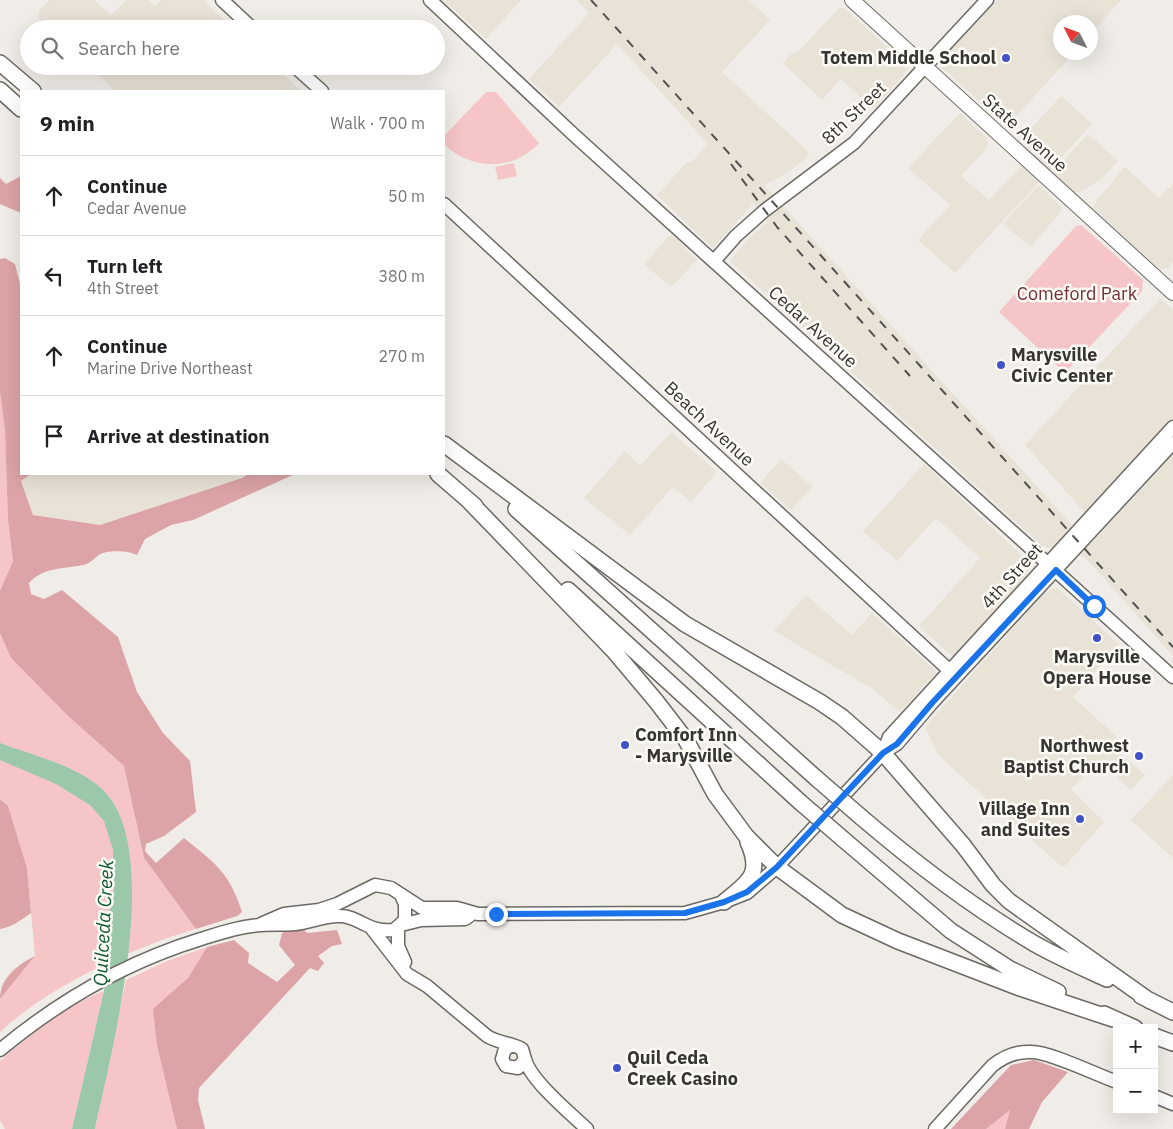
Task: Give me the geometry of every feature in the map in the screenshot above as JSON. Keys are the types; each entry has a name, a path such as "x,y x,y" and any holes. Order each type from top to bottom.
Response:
{"highway":[{"path":"0,63 32,90"},
{"path":"0,90 20,108"},
{"path":"445,445 684,624 831,709 883,753 962,845 993,885 1009,901 1150,1001"},
{"path":"445,445 816,778 904,853 973,905 1036,945 1173,1012"},
{"path":"439,475 800,802 951,931 1010,969 1125,1024"},
{"path":"468,500 613,650 656,701 686,740 715,794 746,836 777,867 842,915 898,941 1020,988 1113,1019"},
{"path":"724,902 750,880 755,866 754,856 746,836"},
{"path":"1158,1037 1173,1043"}],"main road":[{"name":"State Avenue","path":"852,0 1173,293"}],"street":[{"path":"222,0 244,20"},
{"name":"Cedar Avenue","path":"430,0 714,261 1173,677"},
{"name":"8th Street","path":"714,261 736,236 764,211 854,143 987,0"},
{"path":"304,75 321,90"},
{"name":"Beach Avenue","path":"445,205 950,670"},
{"name":"4th Street","path":"472,914 685,913 724,902 747,892 777,867 883,753 897,744 1173,427"},
{"name":"4th Street","path":"883,753 889,737 950,670 1122,498 1173,443"},
{"path":"1122,498 1126,488 1146,466 1143,460"},
{"path":"0,1050 44,1016 112,974 184,944 261,924 284,914 319,910 337,904 370,886 382,885 422,908 457,908 472,914"},
{"path":"359,892 354,900 353,907 355,917 359,923"},
{"path":"401,895 406,913 400,926 397,940 400,953 416,978"},
{"path":"261,924 296,924 339,916 372,929 386,931 421,920 465,919 472,914"},
{"path":"372,929 407,974 416,978 463,1018 492,1039 522,1049 528,1069 561,1105 587,1129"},
{"path":"463,1018 477,1036 502,1056 506,1066 524,1074 545,1096 561,1105"},
{"path":"502,1056 505,1049 512,1046"},
{"path":"935,1129 1002,1057 1032,1052 1046,1055 1113,1080"},
{"path":"514,1069 521,1066 525,1059"},
{"path":"1158,1098 1173,1104"}],"shaded area":[{"path":"49,0 94,0 111,15 127,0 148,0 155,6 161,0 203,0 224,20 39,20 39,11"},
{"path":"444,0 521,0 486,39"},
{"path":"577,0 749,0 770,20 722,72 809,152 806,159 782,176 764,185 1090,545 1173,454 1173,656 1093,566 1064,537 1051,548 1042,546 730,261 748,239 768,222 753,204 713,248 657,195 688,161 691,163 708,144 617,44 559,107 529,79 589,13"},
{"name":"Totem Middle School","path":"997,0 1121,0 1098,26 1098,15 1053,15 1053,60 1068,60 1007,126 938,64"},
{"path":"839,8 844,8 904,62 907,69 873,109 841,79 822,100 783,63 791,54 798,52"},
{"path":"98,75 284,75 300,90 114,90"},
{"path":"1061,96 1092,124 955,273 918,240 950,205 908,168 960,113 987,138 987,148 961,176 989,200 1034,153 1023,143 1023,137"},
{"path":"1088,134 1118,161 1101,179 1080,192 1074,192 1053,172"},
{"path":"1125,167 1159,198 1173,184 1173,262 1168,268 1159,269 1093,208 1097,200"},
{"path":"20,177 20,213 0,204 0,178 6,184"},
{"path":"1039,185 1063,209 1031,247 1003,224"},
{"path":"671,234 697,260 671,287 644,264"},
{"path":"5,258 15,264 20,284 20,475 30,475 21,481 33,515 100,525 246,475 293,475 193,520 171,525 145,539 137,555 121,551 103,553 86,564 47,571 29,583 31,594 44,599 62,590 118,637 137,692 163,733 190,761 196,812 164,836 146,844 145,851 156,863 184,838 220,869 237,898 242,912 237,916 196,929 144,858 124,766 67,715 11,658 0,633 0,591 13,561 8,520 5,430 0,392 0,259"},
{"path":"1160,299 1173,310 1173,418 1085,513 1025,445"},
{"path":"671,432 717,472 691,502 673,487 630,535 584,498 625,451 640,466"},
{"path":"781,459 813,487 791,510 760,483"},
{"path":"924,464 1016,550 1029,565 1026,577 953,657 919,626 980,558 936,518 897,561 863,531"},
{"path":"30,475 245,475 242,478 100,525 33,515 21,481"},
{"path":"1057,588 1119,644 1073,697 1117,737 1110,745 1145,775 1131,790 1098,760 1071,789 1104,822 1065,866 1061,866 938,755 925,727 1045,592"},
{"path":"806,595 852,635 872,613 938,673 930,679 900,712 871,688 774,631"},
{"name":"Quilceda Creek","path":"0,743 81,774 103,790 121,819 130,858 132,904 128,954 112,1052 95,1129 72,1129 104,991 110,947 109,916 114,889 113,850 104,821 90,805 56,784 0,760"},
{"path":"1173,775 1173,858 1131,820"},
{"path":"0,799 8,806 27,868 31,913 20,921 0,929"},
{"path":"301,926 307,933 337,930 342,944 332,946 318,956 324,963 318,971 310,968 199,1088 198,1100 205,1129 177,1129 157,1045 153,1009 188,978 207,947 234,940 249,953 248,963 277,982 295,965 279,945 282,933"},
{"path":"35,956 0,999 6,979 16,968"},
{"path":"1034,1060 1068,1072 1042,1102 1029,1129 1005,1129 1010,1110 986,1129 951,1129 1011,1065"}],"green space":[{"path":"486,92 496,92 539,143 517,159 504,163 479,163 454,153 445,145 445,135"},
{"path":"514,163 517,176 498,180 495,167"},
{"name":"Comeford Park","path":"1081,225 1143,280 1142,291 1065,373 999,312 1076,226"},
{"path":"0,392 5,430 8,520 13,561 0,591"},
{"path":"0,633 11,658 67,715 124,766 144,858 196,929 146,946 92,970 42,999 0,1032 0,999 35,956 27,868 8,806 0,799"},
{"path":"207,947 188,978 153,1010 177,1129 95,1129 126,980 167,961"},
{"path":"104,991 72,1129 5,1129 0,1120 0,1061 62,1012"},
{"path":"1011,1109 1005,1129 986,1129"}],"railway":[{"path":"591,0 1173,647"},
{"path":"731,164 777,227 910,376"}],"place":[{"name":"Totem Middle School","path":"1006,58"},
{"name":"Marysville Civic Center","path":"1001,365"},
{"name":"Marysville Opera House","path":"1097,638"},
{"name":"Comfort Inn - Marysville","path":"625,745"},
{"name":"Northwest Baptist Church","path":"1139,756"},
{"name":"Village Inn and Suites","path":"1080,819"},
{"name":"Quil Ceda Creek Casino","path":"617,1068"}],"route":[{"path":"496,914 685,913 724,902 747,892 759,885 883,753 897,744 932,703 1056,570 1094,606"}]}
